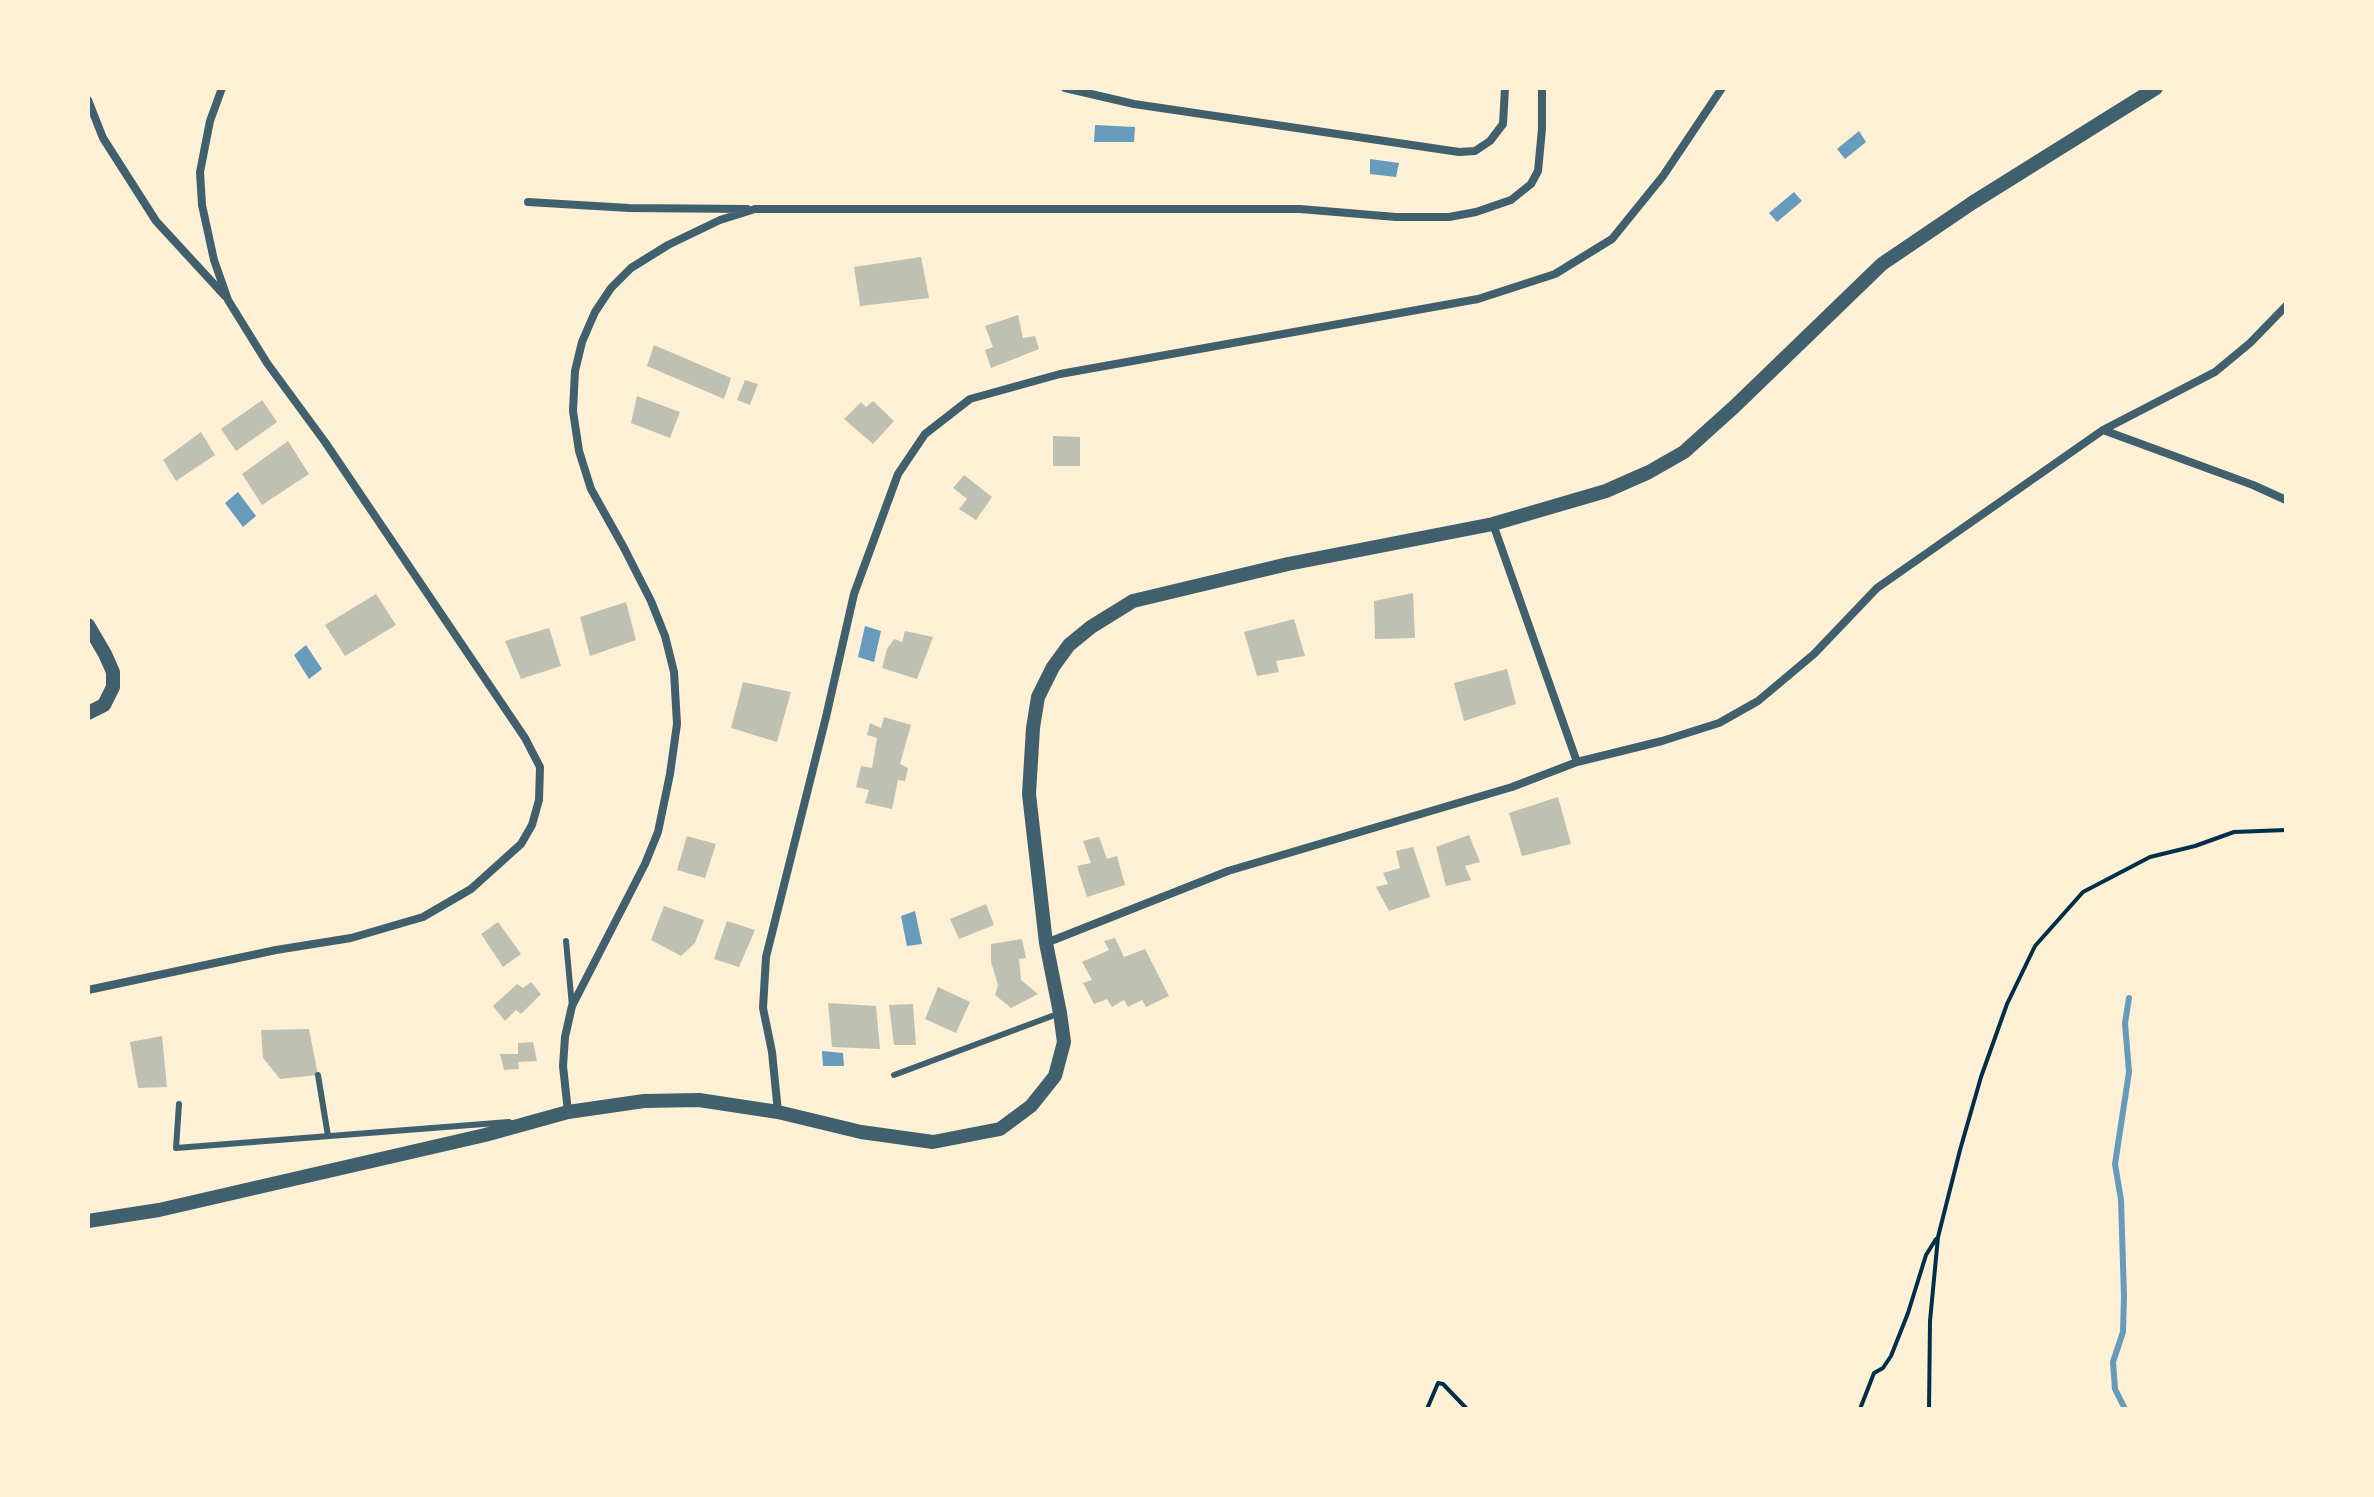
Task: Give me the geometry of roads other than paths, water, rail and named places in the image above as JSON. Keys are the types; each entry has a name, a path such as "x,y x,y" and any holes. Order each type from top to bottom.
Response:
{"street":[{"path":"222,88 210,121 200,172 202,205 214,260 228,300"},
{"path":"1065,88 1134,104 1459,152 1475,151 1490,141 1503,124 1505,88"},
{"path":"528,202 629,208 1300,209 1396,217 1449,217 1511,200 1531,184 1538,171 1542,88"},
{"path":"778,1112 772,1052 763,1008 766,957 854,594 898,474 925,434 970,399 1060,374 1478,299 1555,274 1612,239 1663,176 1722,88"},
{"path":"88,1221 159,1210 568,1112 644,1101 699,1100 778,1112 861,1132 933,1142 1000,1129 1031,1106 1055,1076 1064,1042 1046,943 1029,794 1038,697 1053,667 1069,645 1109,614 1146,597 1288,564 1493,524 1606,491 1649,472 1684,452 1882,264 1972,203 2156,88"},
{"path":"88,100 103,138 156,221 228,300 267,363 325,442 525,738 540,767 539,800 532,825 521,844 471,889 423,917 351,938 276,950 88,990"},
{"path":"568,1112 563,1066 572,1006 645,864 658,832 677,724 674,672 665,636 631,561 591,489 579,451 573,411 575,371 582,342 595,312 611,288 631,268 668,245 720,220 755,209"},
{"path":"1046,943 1228,871 1512,787 1577,762 1719,723 1758,701 1814,654 1877,588 2103,430 2215,372 2250,343 2286,306"},
{"path":"2103,430 2286,500"},
{"path":"1493,524 1577,762"},
{"path":"88,625 113,672 113,687 104,705 88,713"}],"lane":[{"path":"566,941 572,1006"},
{"path":"894,1075 1060,1013"},
{"path":"318,1075 328,1136"},
{"path":"179,1104 176,1148 544,1119"}],"water":[{"path":"1095,125 1135,127 1134,142 1094,142"},
{"path":"1859,131 1866,142 1845,159 1837,149"},
{"path":"1370,159 1399,163 1396,177 1370,174"},
{"path":"1794,192 1802,201 1777,222 1769,213"},
{"path":"238,492 256,516 243,527 225,503"},
{"path":"865,626 881,631 874,662 858,657"},
{"path":"306,645 322,669 309,679 294,655"},
{"path":"915,911 922,944 907,946 901,916"},
{"path":"822,1051 843,1053 844,1066 823,1066"}],"waterway":[{"path":"2125,1409 2115,1389 2113,1362 2123,1332 2121,1200 2115,1164 2129,1072 2125,1023 2129,998"}]}
